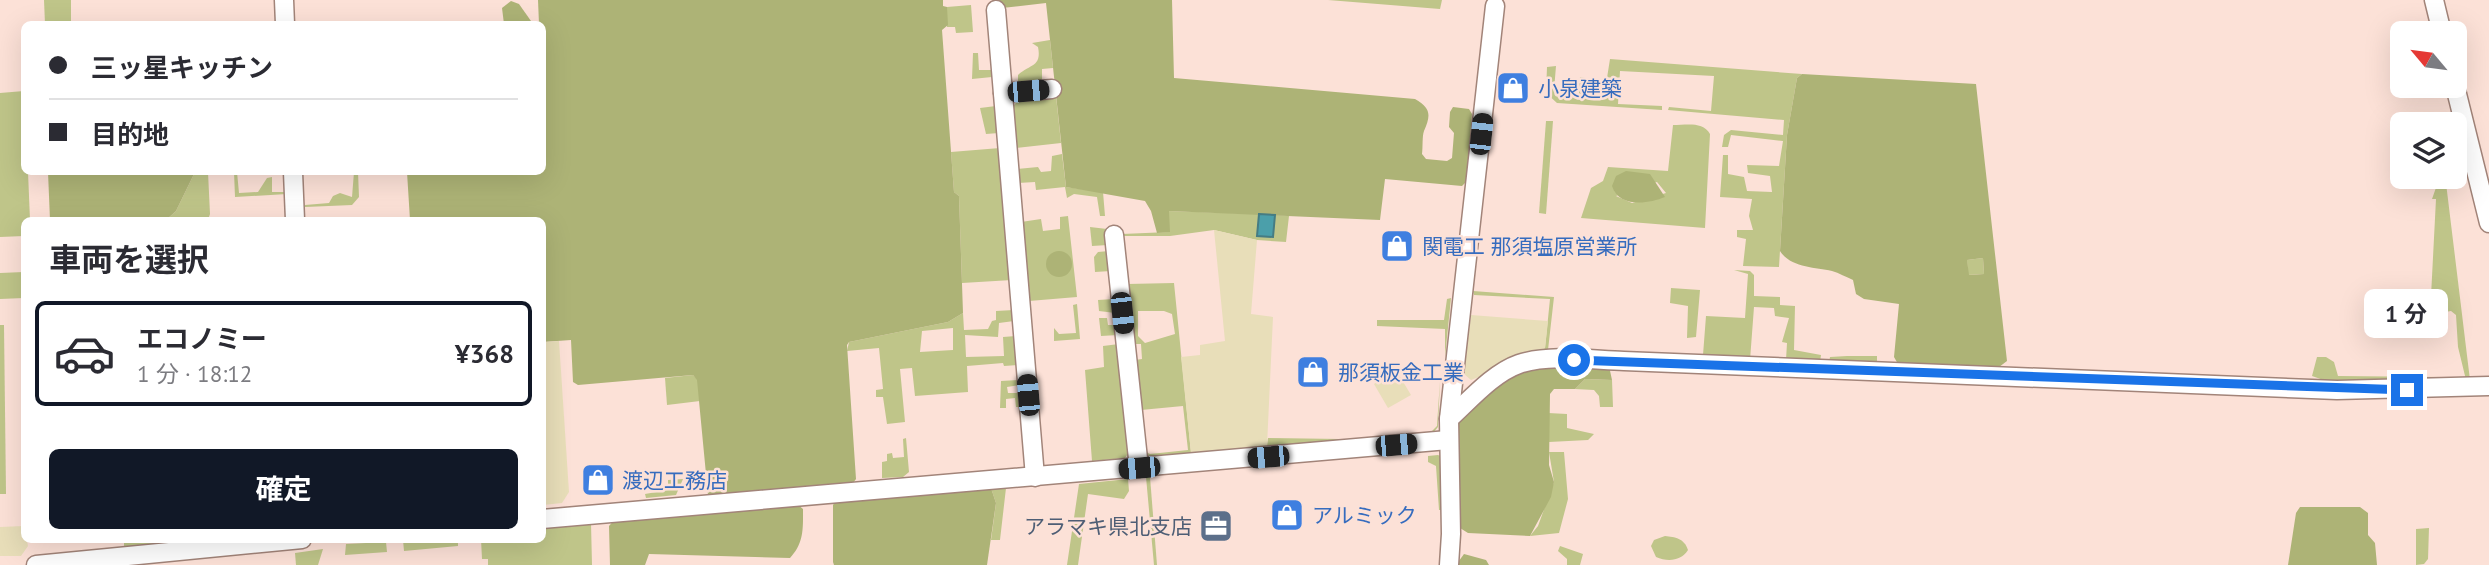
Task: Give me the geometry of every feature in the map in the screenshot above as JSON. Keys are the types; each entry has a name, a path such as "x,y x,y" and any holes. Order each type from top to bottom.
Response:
{"street":[{"path":"284,0 285,21"},
{"path":"2434,0 2439,21"},
{"path":"1448,565 1451,534 1449,419 1495,6"},
{"path":"996,10 1035,478"},
{"path":"1003,93 1052,89"},
{"path":"2458,98 2489,223"},
{"path":"293,175 295,217"},
{"path":"1114,235 1139,468"},
{"path":"1449,419 1494,380 1517,365 1537,360 1875,370 2337,390 2489,386"},
{"path":"546,519 1448,440"},
{"path":"36,565 261,543"}],"green space":[{"path":"44,0 71,0 71,21 45,21"},
{"path":"538,0 943,0 943,6 947,7 948,25 942,30 954,192 959,196 963,313 948,322 849,342 847,345 856,479 853,483 715,498 708,495 697,380 693,375 578,385 573,382 571,340 546,342 546,217 410,217 407,175 546,175 546,21 539,21"},
{"path":"997,0 1172,0 1174,78 1415,99 1428,112 1422,154 1426,159 1447,161 1452,158 1454,133 1449,127 1450,112 1453,107 1469,109 1472,114 1466,182 1462,186 1385,179 1380,220 1169,211 1170,232 1157,233 1151,211 1145,201 1066,187 1046,3 1002,8"},
{"path":"1328,0 1442,0 1440,9"},
{"path":"511,1 519,4 531,21 504,21 502,8"},
{"path":"971,5 973,32 956,33 955,27 947,27 947,7"},
{"path":"1050,40 1053,68 1042,69 1042,80 1018,82 1018,75 1037,62 1038,47 1032,43"},
{"path":"973,53 978,53 979,70 992,70 992,77 972,79"},
{"path":"1610,59 1802,74 1797,78 1787,135 1779,267 1743,266 1746,239 1737,237 1737,230 1753,230 1749,216 1752,199 1720,197 1723,155 1728,155 1728,174 1744,177 1747,191 1772,192 1770,176 1748,173 1747,165 1779,166 1783,141 1731,135 1728,147 1722,147 1724,135 1731,130 1783,135 1784,120 1668,110 1669,107 1711,111 1714,76 1620,71 1618,104 1662,106 1662,110 1557,103 1546,93 1547,67 1556,66 1554,90 1558,94 1579,94 1580,77 1585,78 1585,92 1592,98 1604,97"},
{"path":"1802,74 1976,84 2007,361 1995,370 1898,364 1894,357 1899,304 1864,299 1856,294 1853,280 1832,271 1797,264 1780,251 1787,135 1797,78","holes":["1983,258 1984,274 1969,275 1967,260"]},
{"path":"21,91 21,175 28,175 30,217 21,217 21,236 0,237 0,93"},
{"path":"1056,96 1061,143 1016,148 1012,108 1018,100"},
{"path":"996,106 999,133 986,134 980,108"},
{"path":"1546,121 1553,121 1546,214 1539,213"},
{"path":"1673,125 1694,125 1707,130 1710,134 1705,228 1581,218 1591,188 1603,181 1608,167 1668,171","holes":["1657,182 1666,193 1632,203 1616,196"]},
{"path":"1000,148 1012,280 962,283 959,196 954,192 951,152"},
{"path":"1062,154 1066,187 1103,192 1105,216 1100,216 1097,197 1074,194 1067,198 1065,187 1036,190 1035,182 1018,183 1017,169 1038,167 1041,172 1051,171 1052,156"},
{"path":"1626,171 1650,174 1665,197 1643,202 1621,198 1612,186 1616,176"},
{"path":"48,175 194,175 176,211 169,217 50,217"},
{"path":"194,175 208,175 209,217 169,217 176,211"},
{"path":"234,175 237,175 239,193 258,192 267,178 272,177 272,192 287,194 235,197"},
{"path":"354,175 358,175 359,197 352,205 305,207 329,203 333,196 340,193 352,197"},
{"path":"2436,189 2447,189 2470,380 2466,380 2458,347 2456,315 2451,311 2445,312 2440,325 2429,335 2436,199 2432,199"},
{"path":"1168,211 1259,214 1257,236 1273,237 1275,215 1289,216 1286,242 1257,240 1214,230 1170,236 1122,236 1169,232"},
{"path":"1068,216 1077,297 1029,301 1021,222 1041,219 1043,231 1060,229 1060,217"},
{"path":"1090,227 1107,229 1108,245 1092,246"},
{"path":"1059,251 1068,255 1072,264 1068,273 1059,277 1050,273 1046,264 1050,255"},
{"path":"1109,251 1111,271 1095,272 1094,257 1098,252"},
{"path":"1983,258 1984,274 1968,275 1967,260"},
{"path":"1734,270 1750,271 1754,275 1754,296 1780,297 1780,305 1795,306 1794,350 1821,355 1820,362 1786,360 1787,343 1782,342 1789,318 1775,316 1774,308 1754,307 1750,360 1708,358 1703,355 1706,316 1745,318 1748,274"},
{"path":"21,272 21,298 0,299 0,273"},
{"path":"1174,283 1191,453 1148,457 1144,451 1150,454 1188,450 1183,406 1141,410 1135,360 1142,359 1141,344 1134,344 1127,284","holes":["1138,311 1164,311 1172,314 1175,334 1145,343 1138,336"]},
{"path":"1671,288 1700,290 1696,337 1687,338 1688,306 1670,303"},
{"path":"1473,291 1554,297 1548,350 1542,355 1529,358 1545,348 1550,299 1474,295"},
{"path":"1451,298 1445,357 1445,329 1377,326 1377,320 1444,320 1447,299"},
{"path":"1114,299 1115,313 1099,311 1098,300"},
{"path":"1077,304 1080,339 1054,341 1054,328 1059,334 1076,333 1073,305"},
{"path":"1014,310 1014,321 999,323 998,337 965,335 966,357 1004,356 1003,337 1016,336 1019,365 1004,366 1003,363 967,366 968,392 915,396 912,368 900,369 905,422 887,424 883,397 876,397 876,390 883,389 879,348 847,351 849,342 948,322 963,313 964,330 988,329 992,321 996,320 996,311","holes":["953,328 953,350 920,352 922,331"]},
{"path":"1099,318 1107,318 1108,325 1117,325 1118,335 1101,336"},
{"path":"0,325 4,325 6,494 0,494"},
{"path":"1119,344 1130,451 1125,458 1092,461 1085,370 1104,367 1103,346"},
{"path":"1877,356 1877,364 1829,362 1830,357"},
{"path":"2317,357 2326,357 2334,362 2338,376 2441,377 2439,383 2329,382 2312,376"},
{"path":"1609,366 1612,380 1585,379 1575,389 1554,389 1550,394 1549,465 1554,482 1551,497 1530,536 1468,533 1460,528 1457,520 1454,443 1459,417 1519,368"},
{"path":"693,375 698,380 700,401 667,405 665,378"},
{"path":"1585,379 1612,380 1613,407 1600,407 1599,396 1594,390 1575,389"},
{"path":"1020,380 1019,385 1007,387 1008,393 1020,393 1021,407 1016,407 1015,398 1006,399 1006,408 1000,408 1001,381"},
{"path":"1440,380 1438,427 1432,434 1355,440 1431,432 1437,426"},
{"path":"1548,413 1567,414 1567,428 1594,434 1588,440 1549,442"},
{"path":"906,438 909,472 903,477 882,478 882,462 887,461 887,454 892,453 893,458 904,457 903,439"},
{"path":"1268,438 1341,439 1341,441 1267,446"},
{"path":"1549,452 1564,452 1568,499 1559,533 1530,536 1538,526 1554,482"},
{"path":"1428,456 1442,457 1446,510 1439,510 1436,466 1428,462"},
{"path":"1146,477 1150,477 1157,565 1154,565"},
{"path":"683,479 676,495 646,498 645,494 668,490 668,480"},
{"path":"1128,479 1129,491 1124,499 1088,494 1078,565 1067,565 1079,484"},
{"path":"991,488 1006,488 1000,540 991,540 996,503"},
{"path":"991,488 996,503 987,565 834,565 833,505 837,499"},
{"path":"797,504 803,509 803,529 798,547 790,558 649,554 645,565 610,565 609,526 616,518"},
{"path":"2300,507 2360,507 2368,513 2368,535 2375,543 2377,565 2288,565 2296,513"},
{"path":"591,523 592,565 488,565 488,559 482,559 481,543 546,543 546,524"},
{"path":"2429,528 2428,559 2424,564 2416,565 2416,529"},
{"path":"1665,536 1682,541 1688,550 1674,560 1656,557 1651,546 1654,540"},
{"path":"124,543 184,543 184,545 124,552"},
{"path":"386,543 387,552 345,555 346,544"},
{"path":"403,543 458,543 458,546 404,551"},
{"path":"1560,546 1583,554 1580,565 1567,565 1567,559 1558,551"},
{"path":"323,549 318,565 296,565 295,553"},
{"path":"1464,554 1486,560 1489,565 1456,565"}],"sand":[{"path":"1214,230 1257,240 1251,314 1273,317 1267,446 1191,453 1181,357 1200,355 1200,345 1225,341"},
{"path":"1471,315 1548,321 1545,348 1539,353 1471,380 1464,374"},
{"path":"559,341 569,492 562,503 546,505 546,342"},
{"path":"1396,370 1411,395 1388,408 1374,384"},
{"path":"21,526 21,543 27,543 28,546 21,556 0,556 0,527"}],"water":[{"path":"1259,214 1275,215 1273,237 1257,236"}],"place":[{"name":"小泉建築","path":"1513,88"},
{"name":"関電工 那須塩原営業所","path":"1397,246"},
{"name":"那須板金工業","path":"1313,372"},
{"name":"渡辺工務店","path":"598,480"},
{"name":"アルミック","path":"1287,515"},
{"name":"アラマキ県北支店","path":"1216,526"}],"route":[{"path":"1574,360 1985,374 2337,390 2407,390"}]}
